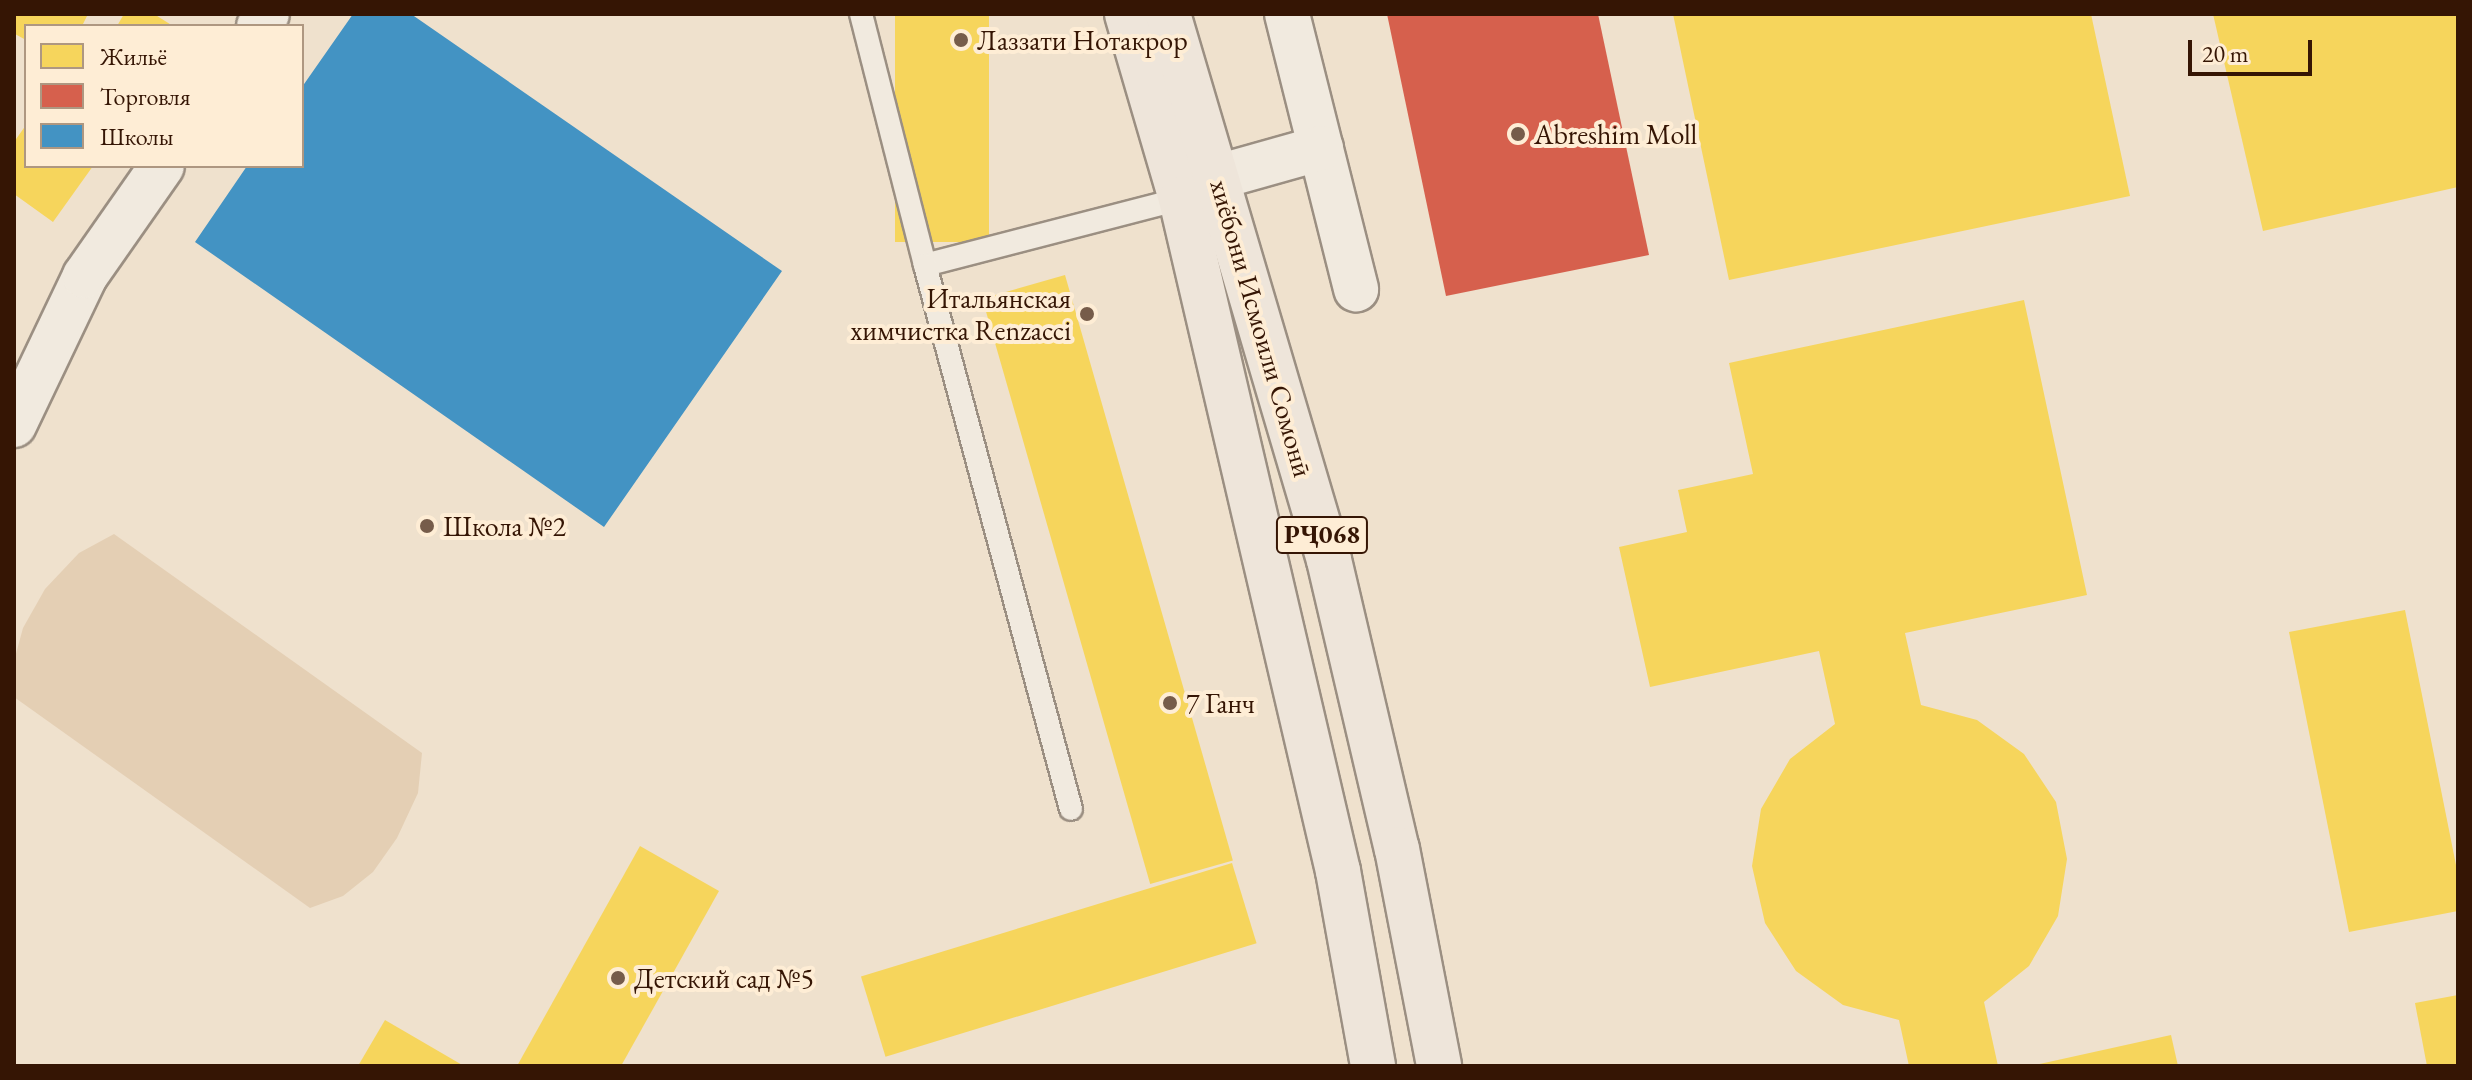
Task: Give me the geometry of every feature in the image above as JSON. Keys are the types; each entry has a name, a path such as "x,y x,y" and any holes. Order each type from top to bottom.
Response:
{"highway":[{"name":"хиёбони Исмоили Сомонӣ","path":"1127,14 1181,199 1338,871 1373,1066"},
{"name":"хиёбони Исмоили Сомонӣ","path":"1168,14 1329,560 1397,849 1439,1066"}],"street":[{"path":"1287,14 1356,289"},
{"path":"1218,177 1321,148"},
{"path":"14,425 85,276 161,168"}],"lane":[{"path":"861,14 1071,809"},
{"path":"925,265 1181,199"}],"shaded area":[{"path":"114,534 422,753 418,793 397,838 373,872 343,896 310,908 14,697 14,661 23,628 45,589 79,553"}],"building: Жильё":[{"path":"14,14 88,14 83,24 24,24 24,39 15,34"},
{"path":"124,14 154,14 170,24 118,24"},
{"path":"895,14 989,14 989,242 895,242"},
{"path":"1673,14 2091,14 2130,196 1729,280"},
{"path":"2213,14 2458,14 2458,187 2263,231"},
{"path":"24,128 24,168 92,168 53,222 14,194 14,142"},
{"path":"1065,275 1233,860 1150,884 982,299"},
{"path":"2024,300 2087,595 1905,633 1921,705 1977,720 2024,754 2056,802 2067,859 2058,916 2029,966 1984,1002 1998,1066 1909,1066 1899,1020 1843,1005 1796,971 1765,923 1752,866 1761,809 1790,759 1835,724 1819,651 1650,687 1619,547 1687,532 1678,490 1753,474 1729,363"},
{"path":"2405,610 2458,875 2458,911 2349,932 2289,632"},
{"name":"Детский сад №5","path":"640,846 719,891 621,1066 517,1066"},
{"path":"1232,863 1257,943 886,1057 861,976"},
{"path":"2458,995 2458,1066 2427,1066 2415,1003"},
{"path":"385,1020 464,1066 358,1066"},
{"path":"2171,1035 2178,1066 2035,1066 2035,1065"}],"building: Торговля":[{"name":"Abreshim Moll","path":"1387,14 1598,14 1649,255 1446,296"}],"building: Школы":[{"path":"353,14 411,14 782,271 604,527 195,242 246,168 304,168 304,84"}],"place":[{"name":"Лаззати Нотакрор","path":"961,40"},
{"name":"Abreshim Moll","path":"1518,134"},
{"name":"Итальянская химчистка Renzacci","path":"1087,314"},
{"name":"Школа №2","path":"427,526"},
{"name":"7 Ганч","path":"1170,703"},
{"name":"Детский сад №5","path":"618,978"}]}
